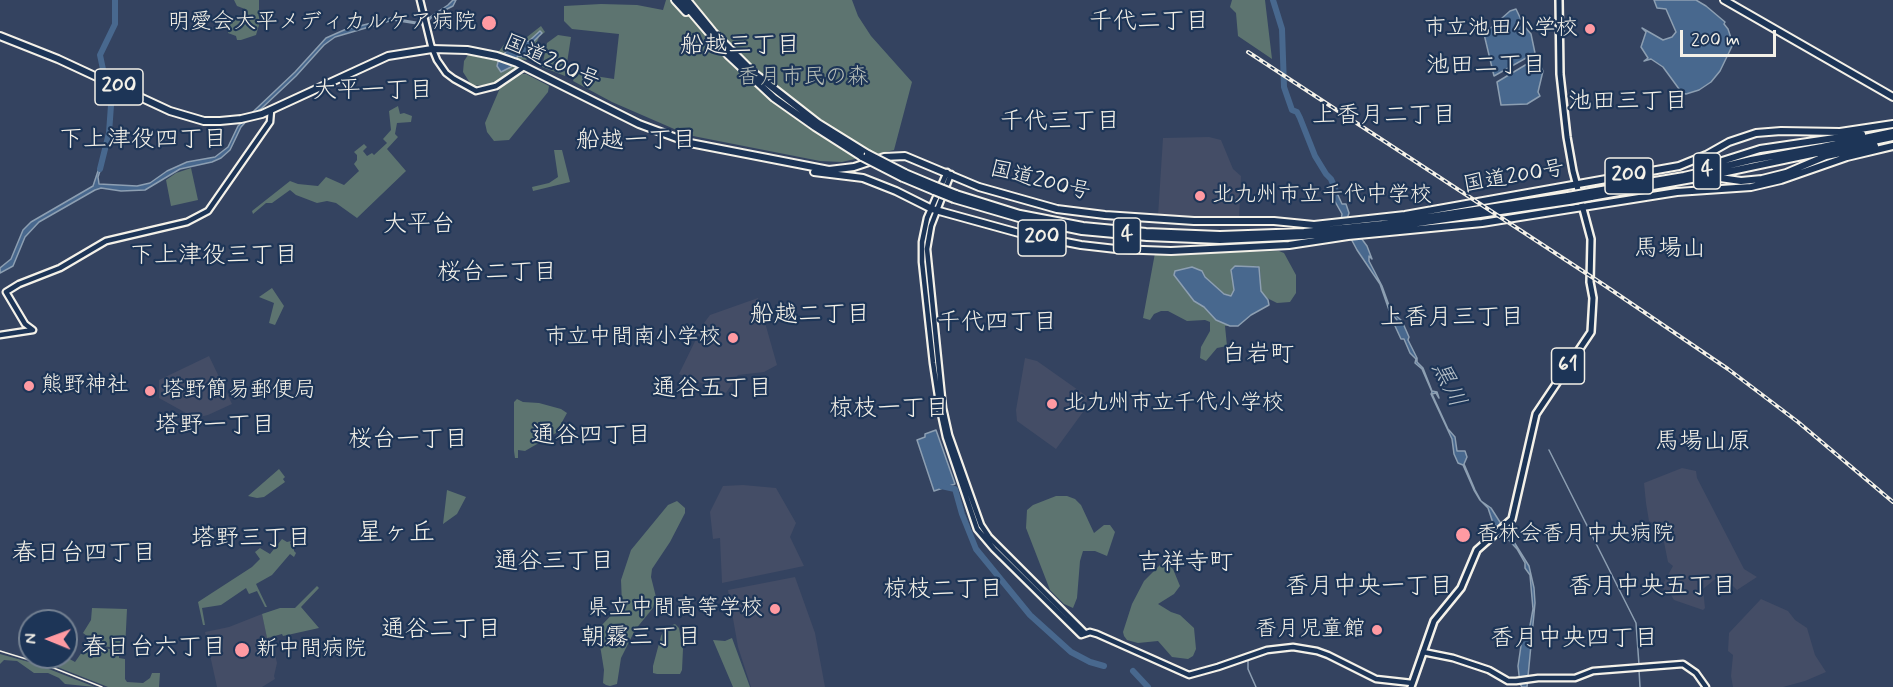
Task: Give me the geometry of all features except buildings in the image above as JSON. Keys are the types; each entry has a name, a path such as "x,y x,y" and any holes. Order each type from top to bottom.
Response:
{"highway":[{"path":"675,0 730,53"},
{"name":"4","path":"681,0 730,53 799,109 865,156 935,189 1019,218 1082,231 1115,235 1220,240 1304,234 1470,214 1703,177 1825,152 1893,132"},
{"name":"4","path":"688,0 730,53"},
{"path":"1724,0 1893,95"},
{"name":"国道200号","path":"0,36 58,59 180,114 204,120 241,120 272,110 376,60 403,52 458,49 497,56 517,63 663,135 822,174 863,178 934,209 1019,232 1082,245 1116,249 1171,251 1248,248 1482,223 1677,192 1766,184 1847,157 1893,145"},
{"path":"1840,146 1893,124"},
{"name":"国道200号","path":"749,156 829,170 854,167 884,157 905,156 1007,195 1080,213 1194,221 1274,221 1314,225 1406,215 1679,166 1730,142 1756,133 1840,132 1893,124"},
{"name":"4","path":"1840,146 1893,137"},
{"path":"1635,184 1705,167 1760,149 1820,140 1840,146 1893,145"},
{"path":"1703,177 1741,181 1762,179 1786,173 1825,152"},
{"name":"4","path":"1591,194 1769,156 1825,152"}],"main road":[{"path":"420,0 432,49 446,74 473,91 496,86 524,67"},
{"name":"61","path":"1412,685 1434,621 1461,588 1477,550 1510,521 1536,414 1591,332 1593,298 1590,282 1590,239 1567,137 1560,74 1559,0"},
{"path":"0,335 21,334 33,330 25,324 6,292 19,284 60,268 106,241 188,222 208,210 270,122 272,110"},
{"path":"949,173 934,209 928,239 927,260 943,408 959,464 981,525 989,537 1083,634 1090,632 1117,641 1189,675 1267,650 1293,647 1328,655 1376,679 1412,685"},
{"path":"1423,652 1453,658 1489,670 1508,681 1575,678 1593,671 1683,664 1696,673 1706,687"}],"shaded area":[{"path":"456,0 453,6 433,16 424,25 393,20 335,37 253,114 241,127 230,150 221,158 180,169 145,190 121,191 101,188 95,190 39,222 25,237 13,266 0,273 0,268 11,259 23,230 31,222 93,186 101,162 103,162 98,177 99,184 137,186 150,183 167,171 187,162 215,157 228,147 238,126 295,72 326,38 344,30 391,18 421,23"},
{"path":"1654,0 1696,0 1725,22 1731,38 1735,40 1720,71 1711,82 1699,90 1682,93 1663,67 1651,59 1644,61 1648,58 1641,47 1646,32 1642,28 1663,40 1672,37 1676,32 1666,9 1657,8"},
{"path":"1516,9 1524,26 1531,34 1535,53 1494,76 1484,34 1510,11"},
{"path":"540,31 542,33 532,43 525,57 518,56 511,67 501,72 497,66 498,62 511,45 529,41"},
{"path":"1537,58 1543,71 1538,92 1540,96 1527,104 1501,105 1497,82"},
{"name":"北九州市立千代中学校","path":"1209,137 1221,140 1233,169 1241,176 1239,219 1158,216 1163,138"},
{"path":"1333,184 1342,204 1346,204 1349,213 1347,219 1367,246 1372,259 1369,256 1369,261 1382,286 1391,311 1402,321 1417,358 1417,362 1423,368 1432,391 1437,392 1439,398 1436,393 1432,394 1448,429 1455,437 1457,451 1465,451 1467,457 1464,464 1481,501 1474,490 1463,465 1458,463 1452,439 1431,394 1422,369 1415,363 1416,359 1410,353 1404,339 1401,339 1395,326 1397,320 1389,310 1380,284 1357,250 1341,220 1342,214 1333,198 1335,190"},
{"path":"1235,266 1259,267 1261,291 1269,305 1251,315 1238,326 1230,326 1216,320 1204,307 1194,301 1174,275 1175,271 1192,267 1202,271 1205,277 1224,294 1231,296 1234,290 1231,270"},
{"path":"758,298 777,365 764,372 738,375 726,393 679,374 710,315"},
{"path":"209,356 232,404 195,418 159,398 159,380"},
{"name":"北九州市立千代小学校","path":"1025,358 1037,361 1088,397 1083,412 1056,449 1017,421 1016,410"},
{"path":"936,430 955,484 934,491 917,440"},
{"path":"1682,468 1696,471 1697,478 1744,569 1757,577 1737,590 1733,586 1728,586 1719,576 1703,589 1705,608 1703,610 1674,600 1671,595 1664,593 1663,584 1673,566 1668,562 1661,527 1649,521 1646,503 1644,483"},
{"path":"723,486 776,488 796,523 790,537 804,566 722,583 720,538 713,539 710,512"},
{"path":"1481,501 1491,508 1529,566 1534,588 1535,603 1527,687 1522,687 1520,684 1518,666 1522,639 1526,640 1528,637 1533,609 1530,575 1517,549 1493,523 1488,508"},
{"path":"795,577 815,633 825,687 751,687 738,647 728,590"},
{"path":"1761,599 1788,611 1795,620 1807,628 1815,655 1826,672 1783,687 1733,687 1731,676 1733,655 1728,651 1729,633"},
{"name":"新中間病院","path":"262,614 267,637 271,637 277,663 275,679 262,687 217,687 205,632 229,627"}],"green space":[{"path":"234,0 259,0 259,25 256,35 237,40 236,36 228,33 232,18 243,18 245,9 237,6"},
{"name":"香月市民の森","path":"666,0 852,0 858,16 871,36 912,82 894,150 842,162 820,161 688,135 612,102 573,81 576,73 614,79 619,34 572,29 564,21 564,6 637,5 663,10"},
{"path":"1232,0 1265,0 1272,59 1238,36 1236,13 1230,7"},
{"path":"541,26 545,32 539,37 532,54 526,60 519,59 516,71 493,84 472,86 463,72 464,61 468,55 492,60 506,42 527,37"},
{"path":"558,35 571,37 565,76 542,67 547,43"},
{"path":"522,74 549,86 548,92 509,140 494,141 487,132 485,123 500,88"},
{"path":"398,106 400,114 412,116 411,122 397,123 395,134 398,137 387,149 406,171 357,218 336,203 327,201 317,203 296,195 290,190 272,203 266,203 253,214 252,211 290,181 318,186 326,177 344,185 359,171 354,164 357,155 354,152 364,144 367,147 363,151 367,156 372,153 374,155 387,143 383,139 391,130 389,111"},
{"path":"554,150 562,150 570,182 533,191 532,187 549,183 558,177"},
{"path":"191,168 198,200 171,206 166,180 176,173"},
{"path":"1279,251 1284,253 1296,275 1296,293 1290,302 1277,303 1265,297 1261,291 1260,269 1257,266 1235,266 1231,270 1234,290 1231,296 1224,294 1205,277 1202,271 1195,269 1174,275 1194,301 1204,307 1216,320 1230,326 1225,326 1227,346 1217,348 1206,361 1200,358 1201,347 1210,331 1210,322 1187,321 1168,311 1154,314 1150,320 1143,318 1155,253"},
{"path":"272,288 284,306 275,325 269,323 274,303 259,297"},
{"path":"517,399 561,409 567,413 556,433 525,451 518,450 518,458 515,458 514,402"},
{"path":"279,469 285,477 283,479 285,482 264,497 248,496"},
{"path":"447,490 466,497 457,514 443,524"},
{"path":"1056,496 1075,499 1081,505 1094,533 1104,525 1110,525 1115,532 1107,556 1095,551 1083,551 1077,598 1073,608 1064,604 1050,590 1026,528 1027,510 1033,505"},
{"path":"677,501 685,508 685,513 670,542 652,569 651,577 656,597 653,608 635,630 621,658 617,684 606,685 603,683 604,670 598,633 600,627 622,604 621,580 631,550 668,505"},
{"path":"282,539 287,542 291,541 290,544 294,546 296,553 294,557 290,554 272,575 256,584 267,607 257,591 249,594 246,588 221,605 202,608 205,625 203,625 198,602 252,567 260,559 255,552 260,548 270,554"},
{"path":"1161,564 1167,564 1173,569 1180,586 1174,594 1158,604 1180,615 1194,628 1196,649 1193,656 1188,659 1172,657 1158,641 1138,643 1127,640 1124,636 1123,632 1132,604 1144,581"},
{"path":"317,586 319,588 301,607 319,628 267,638 262,614 280,608 295,608"},
{"path":"92,608 127,609 125,649 95,645 119,650 119,658 125,659 127,682 143,683 150,678 152,673 160,673 159,687 108,687 62,669 78,669 78,658 91,639 83,633 91,620"},
{"path":"675,624 679,628 683,649 682,670 680,674 653,673 661,636 665,628"},
{"path":"732,638 750,687 733,687 713,640 725,641"},
{"path":"0,654 18,659 18,662 4,660 0,664"},
{"path":"28,669 49,669 95,687 65,684 48,673 34,673"}],"waterway":[{"path":"104,74 100,55 115,24 115,0"},
{"name":"黒川","path":"1273,0 1282,29 1284,87 1292,110 1297,112 1315,156 1331,179 1336,191"},
{"path":"100,169 109,133 111,105 107,88"},
{"path":"1549,450 1636,623 1639,665"},
{"path":"940,483 941,486 955,489 976,549 1030,615 1071,652 1104,666"},
{"path":"1248,659 1248,669 1256,687"},
{"path":"1639,670 1640,687"},
{"path":"1133,671 1148,687"}],"tram line":[{"path":"0,651 46,665 102,687"}],"railway":[{"path":"1248,52 1728,369 1798,422 1893,502"}],"place":[{"name":"明愛会大平メディカルケア病院","path":"489,23"},
{"name":"市立池田小学校","path":"1590,29"},
{"name":"北九州市立千代中学校","path":"1200,196"},
{"name":"市立中間南小学校","path":"733,338"},
{"name":"熊野神社","path":"29,386"},
{"name":"塔野簡易郵便局","path":"150,391"},
{"name":"北九州市立千代小学校","path":"1052,404"},
{"name":"香林会香月中央病院","path":"1463,535"},
{"name":"県立中間高等学校","path":"775,609"},
{"name":"香月児童館","path":"1377,630"},
{"name":"新中間病院","path":"242,650"}],"district":[{"name":"千代二丁目","path":"1149,23"},
{"name":"船越三丁目","path":"740,47"},
{"name":"池田二丁目","path":"1486,67"},
{"name":"大平一丁目","path":"373,92"},
{"name":"池田三丁目","path":"1628,103"},
{"name":"上香月二丁目","path":"1384,117"},
{"name":"千代三丁目","path":"1060,123"},
{"name":"下上津役四丁目","path":"143,141"},
{"name":"船越一丁目","path":"636,142"},
{"name":"大平台","path":"419,226"},
{"name":"馬場山","path":"1670,250"},
{"name":"下上津役三丁目","path":"214,257"},
{"name":"桜台二丁目","path":"497,274"},
{"name":"船越二丁目","path":"810,316"},
{"name":"上香月三丁目","path":"1452,319"},
{"name":"千代四丁目","path":"997,324"},
{"name":"白岩町","path":"1258,356"},
{"name":"通谷五丁目","path":"712,390"},
{"name":"椋枝一丁目","path":"889,410"},
{"name":"塔野一丁目","path":"215,427"},
{"name":"通谷四丁目","path":"591,437"},
{"name":"桜台一丁目","path":"408,441"},
{"name":"馬場山原","path":"1703,443"},
{"name":"星ヶ丘","path":"396,535"},
{"name":"塔野三丁目","path":"251,540"},
{"name":"春日台四丁目","path":"84,555"},
{"name":"通谷三丁目","path":"554,563"},
{"name":"吉祥寺町","path":"1185,564"},
{"name":"香月中央一丁目","path":"1369,588"},
{"name":"香月中央五丁目","path":"1652,588"},
{"name":"椋枝二丁目","path":"943,591"},
{"name":"通谷二丁目","path":"441,631"},
{"name":"朝霧三丁目","path":"641,639"},
{"name":"香月中央四丁目","path":"1574,640"},
{"name":"春日台六丁目","path":"154,649"}]}
